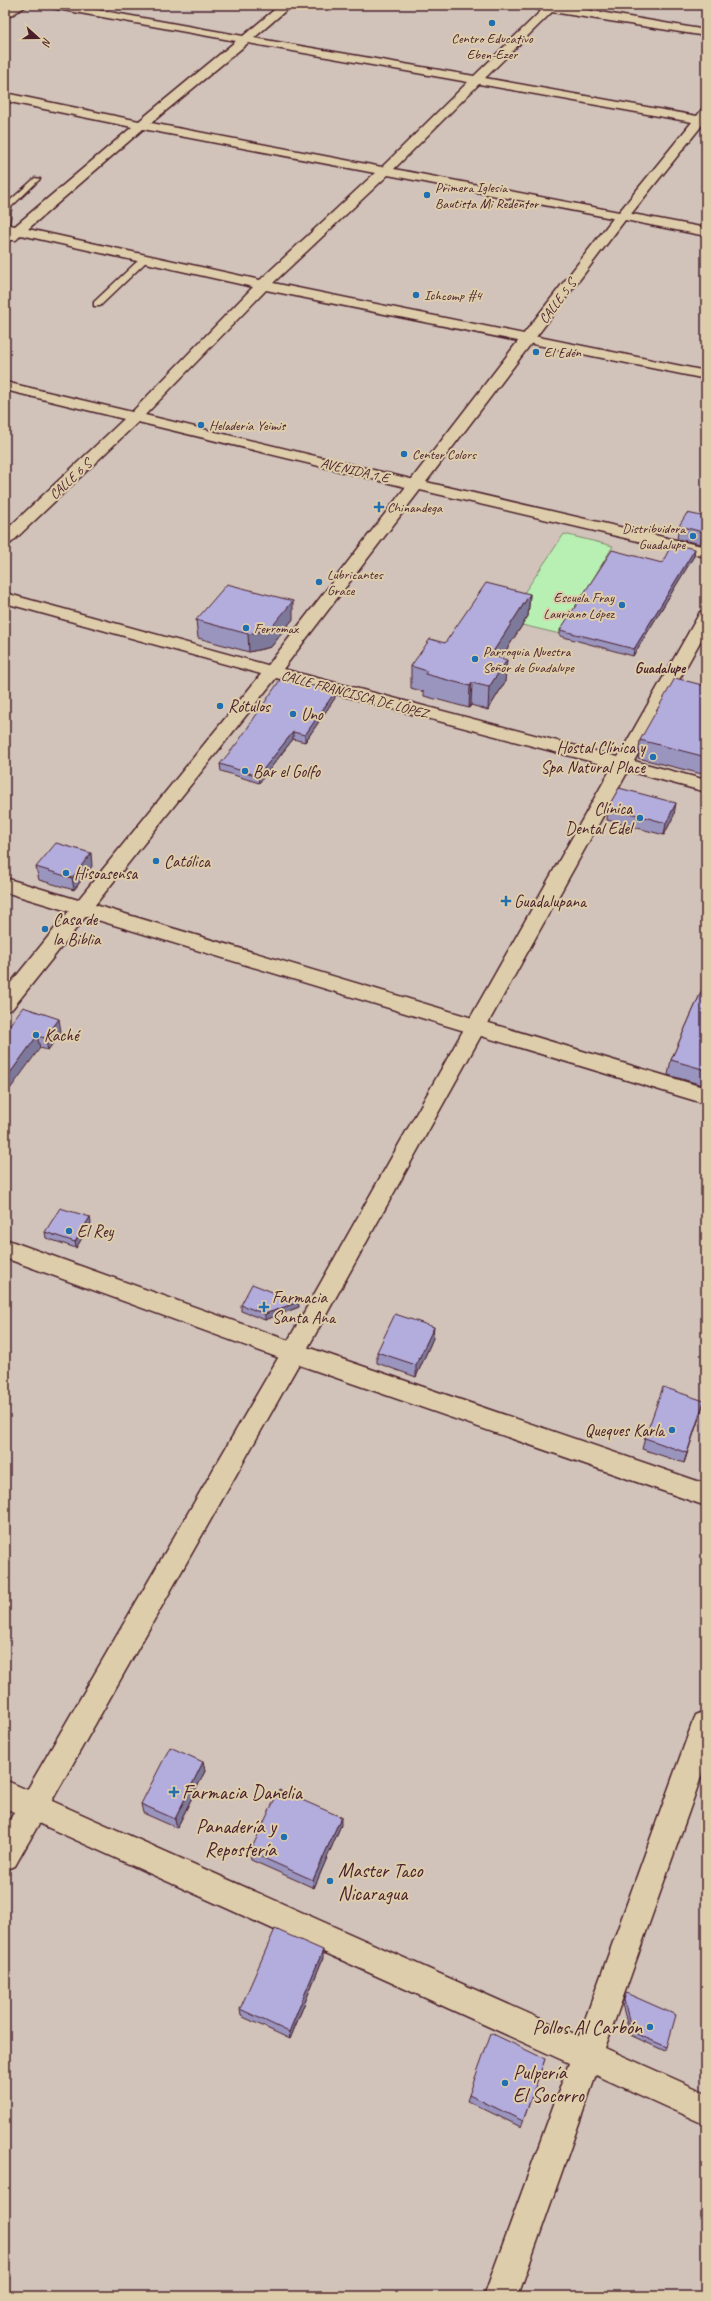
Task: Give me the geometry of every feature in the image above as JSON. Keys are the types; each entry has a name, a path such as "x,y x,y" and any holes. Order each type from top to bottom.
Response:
{"street":[{"path":"5,16 23,5"},
{"path":"52,5 246,41 704,118"},
{"path":"5,242 12,229 246,41 287,5"},
{"path":"534,5 551,6 706,33"},
{"name":"CALLE 6 S","path":"5,540 134,418 263,285 385,171 551,6"},
{"path":"5,97 141,126 706,232"},
{"name":"CALLE 5 S","path":"5,1004 272,672 418,484 622,216 704,118"},
{"path":"12,229 263,285 706,375"},
{"name":"AVENIDA 1 E","path":"5,386 134,418 706,552"},
{"name":"CALLE FRANCISCA DE LÓPEZ","path":"5,598 272,672 706,786"},
{"path":"5,1856 293,1353 706,616"},
{"path":"5,885 706,1096"},
{"path":"5,1248 293,1353 706,1495"},
{"path":"502,2296 706,1724"},
{"path":"5,1794 706,2109"}],"lane":[{"path":"5,225 8,206 37,179"},
{"path":"97,304 145,259"}],"green space":[{"path":"564,534 613,546 560,634 522,625 528,616 511,612"}],"building":[{"path":"687,513 706,517 706,527 703,532 679,526"},
{"name":"Escuela Fray Lauriano López","path":"672,544 695,549 634,649 560,630 612,550 662,563"},
{"path":"486,583 530,594 491,655 507,660 489,687 472,683 470,686 425,674 427,671 411,666 430,639 445,643"},
{"path":"227,584 293,601 270,629 248,634 196,620"},
{"path":"282,677 335,692 305,735 293,732 258,776 220,764 238,742"},
{"path":"675,678 706,686 706,757 640,740"},
{"path":"619,788 676,803 666,823 608,807"},
{"path":"56,843 91,853 72,878 36,867"},
{"path":"706,981 706,1070 671,1060"},
{"path":"23,1007 59,1019 45,1038 37,1036 5,1080 5,1031"},
{"name":"El Rey","path":"60,1208 90,1217 75,1242 45,1232"},
{"name":"Farmacia Santa Ana","path":"252,1284 298,1302 265,1314 241,1305"},
{"path":"395,1314 434,1327 416,1365 377,1352"},
{"name":"Queques Karla","path":"663,1387 704,1401 687,1453 645,1438"},
{"name":"Farmacia Danelia","path":"170,1747 203,1762 175,1819 141,1804"},
{"path":"279,1790 341,1817 313,1880 250,1852"},
{"path":"275,1929 323,1950 289,2032 240,2009"},
{"name":"Pollos Al Carbón","path":"626,1993 676,2015 667,2047 632,2032 624,2000"},
{"name":"Pulpería El Socorro","path":"491,2033 545,2059 523,2121 469,2095"}],"place":[{"name":"Centro Educativo Eben-Ezer","path":"492,23"},
{"name":"Primera Iglesia Bautista Mi Redentor","path":"427,195"},
{"name":"Ichcomp #4","path":"416,295"},
{"name":"El Edén","path":"536,352"},
{"name":"Heladería Yeimis","path":"201,425"},
{"name":"Center Colors","path":"404,454"},
{"name":"Chinandega","path":"379,507"},
{"name":"Distribuidora Guadalupe","path":"693,536"},
{"name":"Lubricantes Grace","path":"319,582"},
{"name":"Escuela Fray Lauriano López","path":"622,605"},
{"name":"Ferromax","path":"246,628"},
{"name":"Parroquia Nuestra Señor de Guadalupe","path":"475,659"},
{"name":"Rótulos","path":"220,706"},
{"name":"Uno","path":"293,714"},
{"name":"Hostal Clínica y Spa Natural Place","path":"653,757"},
{"name":"Bar el Golfo","path":"245,771"},
{"name":"Clínica Dental Edel","path":"640,818"},
{"name":"Católica","path":"156,861"},
{"name":"Hisoasensa","path":"66,873"},
{"name":"Guadalupana","path":"506,901"},
{"name":"Casa de la Biblia","path":"45,929"},
{"name":"Kaché","path":"36,1035"},
{"name":"El Rey","path":"69,1231"},
{"name":"Farmacia Santa Ana","path":"264,1307"},
{"name":"Queques Karla","path":"672,1430"},
{"name":"Farmacia Danelia","path":"174,1792"},
{"name":"Panadería y Repostería","path":"284,1837"},
{"name":"Master Taco Nicaragua","path":"330,1881"},
{"name":"Pollos Al Carbón","path":"650,2027"},
{"name":"Pulpería El Socorro","path":"505,2083"}],"district":[{"name":"Guadalupe","path":"660,668"}]}
